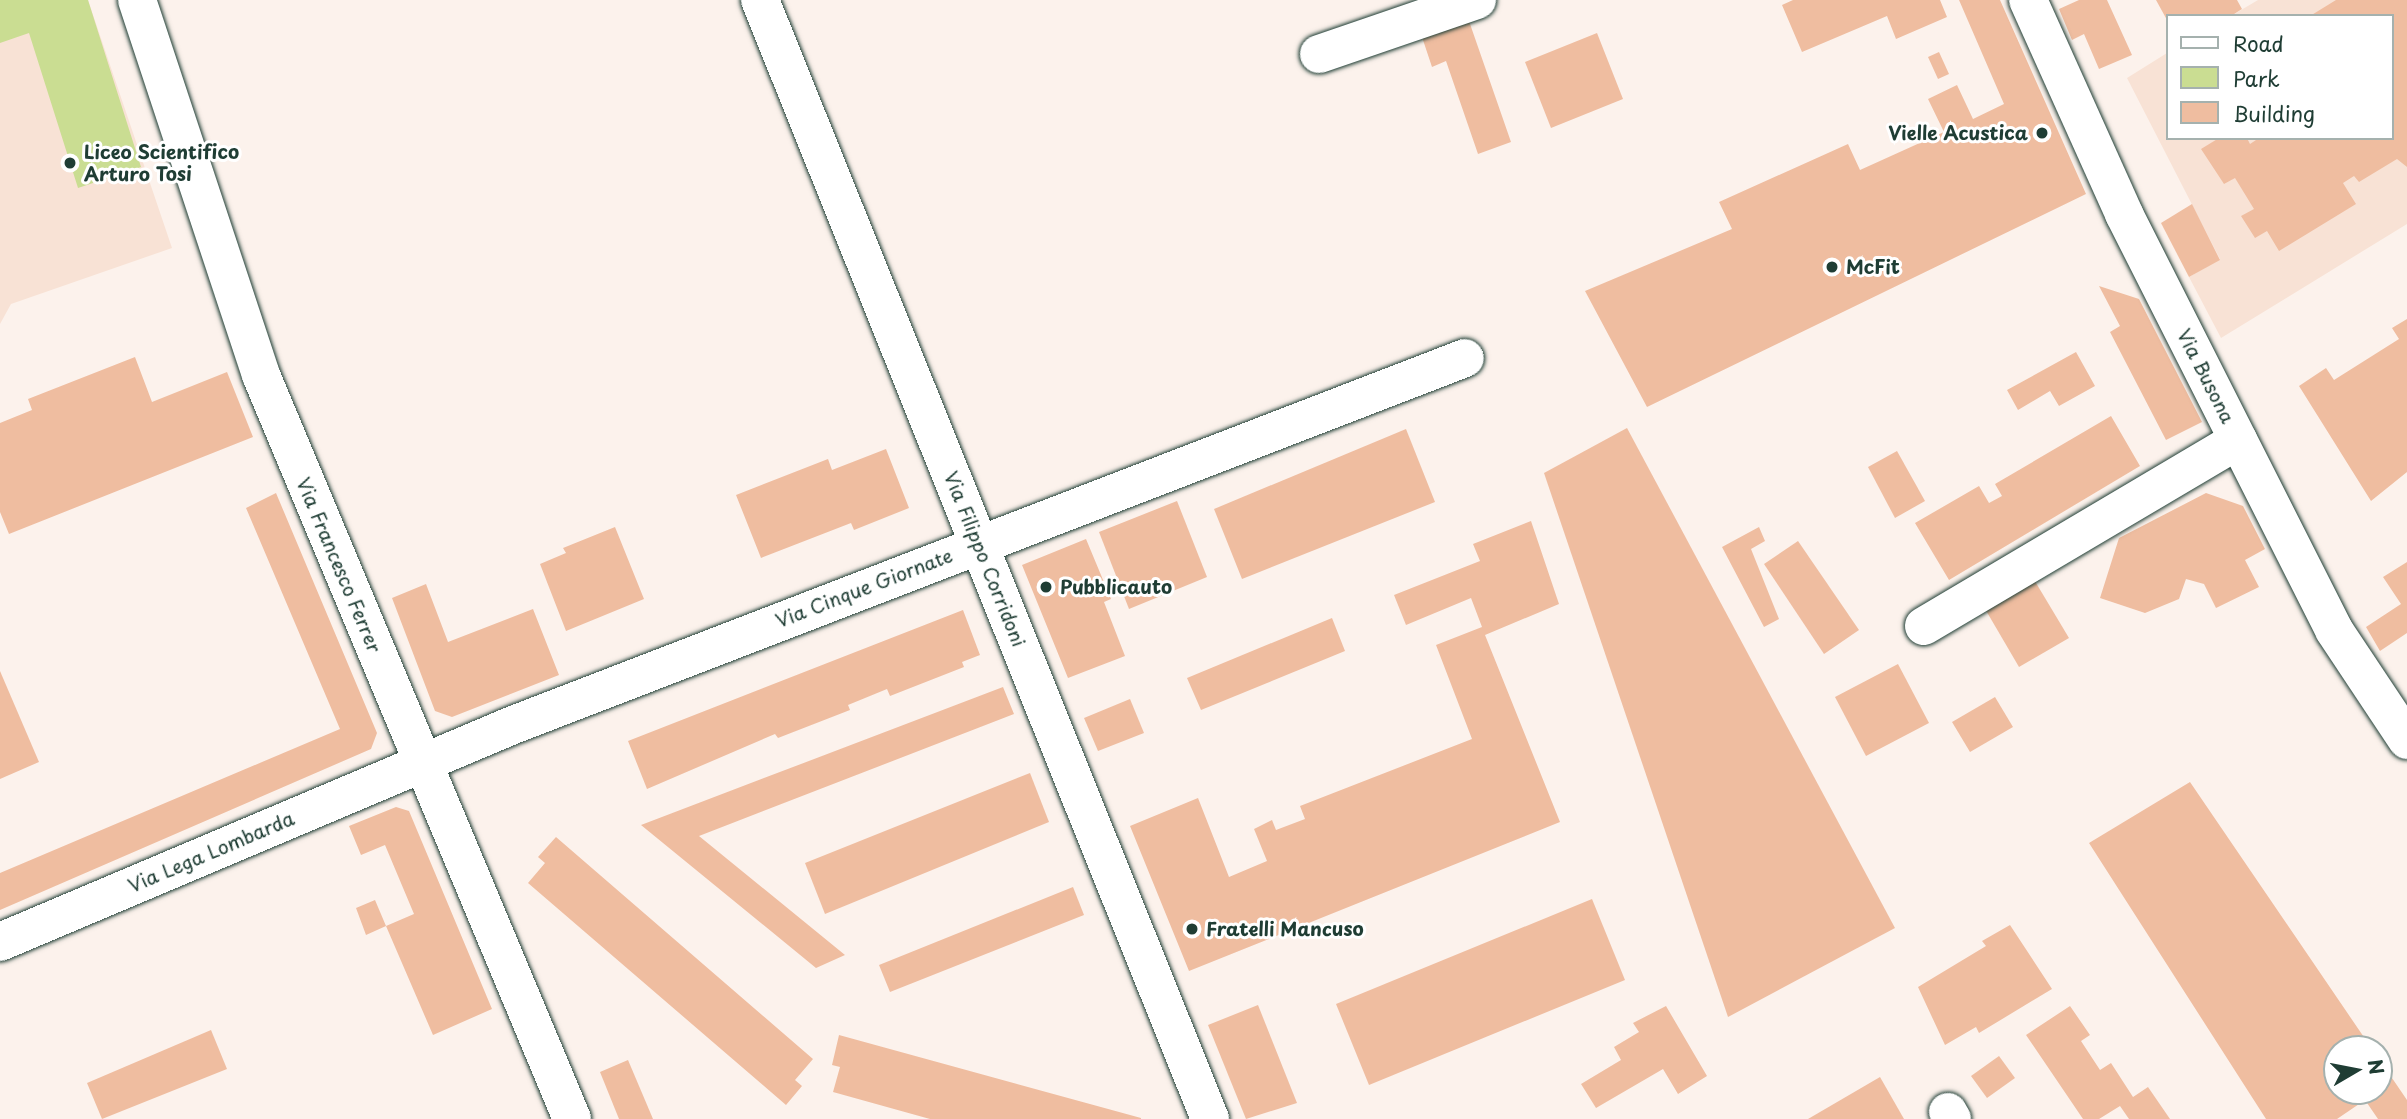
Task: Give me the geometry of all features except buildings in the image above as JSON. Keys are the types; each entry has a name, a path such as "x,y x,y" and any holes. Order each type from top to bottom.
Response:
{"street":[{"name":"Via Francesco Ferrer","path":"137,0 244,331 572,1119"},
{"name":"Via Filippo Corridoni","path":"760,0 1210,1119"},
{"path":"1319,54 1477,0"},
{"name":"Via Busona","path":"2032,2 2123,214 2334,630 2407,740"},
{"name":"Via Cinque Giornate","path":"422,762 979,543 1465,358"},
{"path":"1924,626 2238,440"},
{"name":"Via Lega Lombarda","path":"0,942 422,762"}],"shaded area":[{"name":"Liceo Scientifico Arturo Tosi","path":"0,0 88,0 172,248 11,304 0,324"},
{"path":"2258,0 2407,0 2407,224 2221,338 2189,277 2220,259 2127,78 2166,54 2166,140 2393,140 2393,14 2234,14"}],"green space":[{"path":"0,0 88,0 141,167 78,188 29,33 0,43"}],"place":[{"name":"Vielle Acustica","path":"2042,133"},
{"name":"Liceo Scientifico Arturo Tosi","path":"70,163"},
{"name":"McFit","path":"1832,267"},
{"name":"Pubblicauto","path":"1046,587"},
{"name":"Fratelli Mancuso","path":"1192,929"}]}
